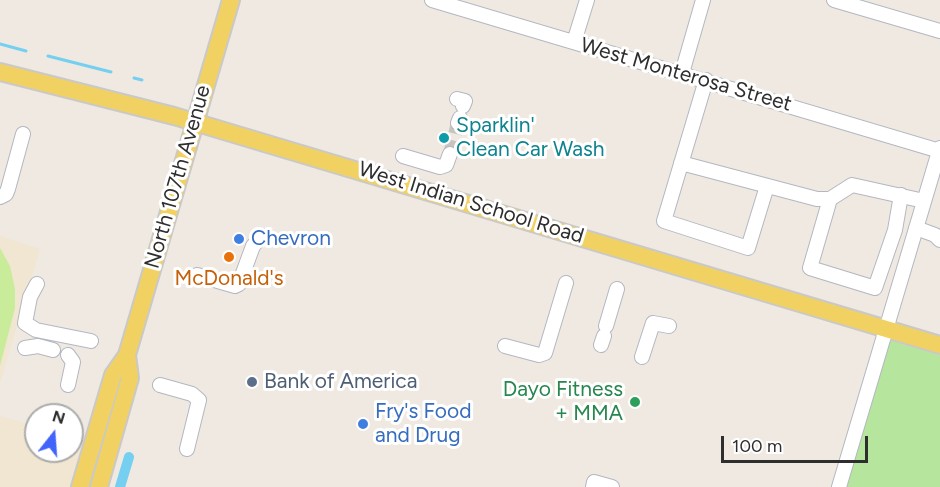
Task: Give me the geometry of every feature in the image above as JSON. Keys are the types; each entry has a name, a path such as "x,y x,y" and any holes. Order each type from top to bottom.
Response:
{"main road":[{"name":"North 107th Avenue","path":"80,487 112,375 127,355 193,121 231,0"},
{"name":"West Indian School Road","path":"0,72 193,121 940,345"},
{"name":"North 107th Avenue","path":"99,487 130,378 127,355"}],"street":[{"name":"West Monterosa Street","path":"432,0 467,5 574,42 940,150"},
{"path":"574,42 587,0"},
{"path":"682,74 703,0"},
{"path":"834,0 940,31"},
{"path":"706,80 664,221 748,248 767,186"},
{"path":"0,197 8,189 23,134"},
{"path":"839,487 940,150"},
{"path":"403,156 440,167 446,165 450,154"},
{"path":"681,163 818,199 830,199 852,184 924,201"},
{"path":"830,199 810,268 875,288 894,230 901,195"},
{"path":"916,228 938,236"},
{"path":"197,275 235,286 239,284 253,246 262,236"},
{"path":"506,345 539,355 545,353 566,283"},
{"path":"37,284 30,297 25,323 36,330 91,341"},
{"path":"604,335 617,289"},
{"path":"642,357 653,323 669,326"},
{"path":"25,348 38,346 53,350"},
{"path":"68,355 74,362 68,385"},
{"path":"160,386 192,394 199,400 187,449"},
{"path":"594,484 612,487"}],"shaded area":[{"path":"0,236 40,249 0,383"},
{"path":"0,416 24,423 24,463 78,463 71,487 0,487"}],"green space":[{"path":"0,248 10,266 15,289 15,308 0,366"},
{"path":"882,337 940,355 940,487 839,487"}],"waterway":[{"path":"0,44 26,51"},
{"path":"48,56 111,72"},
{"path":"134,78 142,80"},
{"path":"120,487 129,457"}],"tunnel":[{"path":"450,154 458,123"}],"place":[{"name":"Sparklin' Clean Car Wash","path":"444,138"},
{"name":"Chevron","path":"239,239"},
{"name":"McDonald's","path":"229,257"},
{"name":"Bank of America","path":"252,382"},
{"name":"Dayo Fitness + MMA","path":"635,402"},
{"name":"Fry's Food and Drug","path":"363,424"}]}
